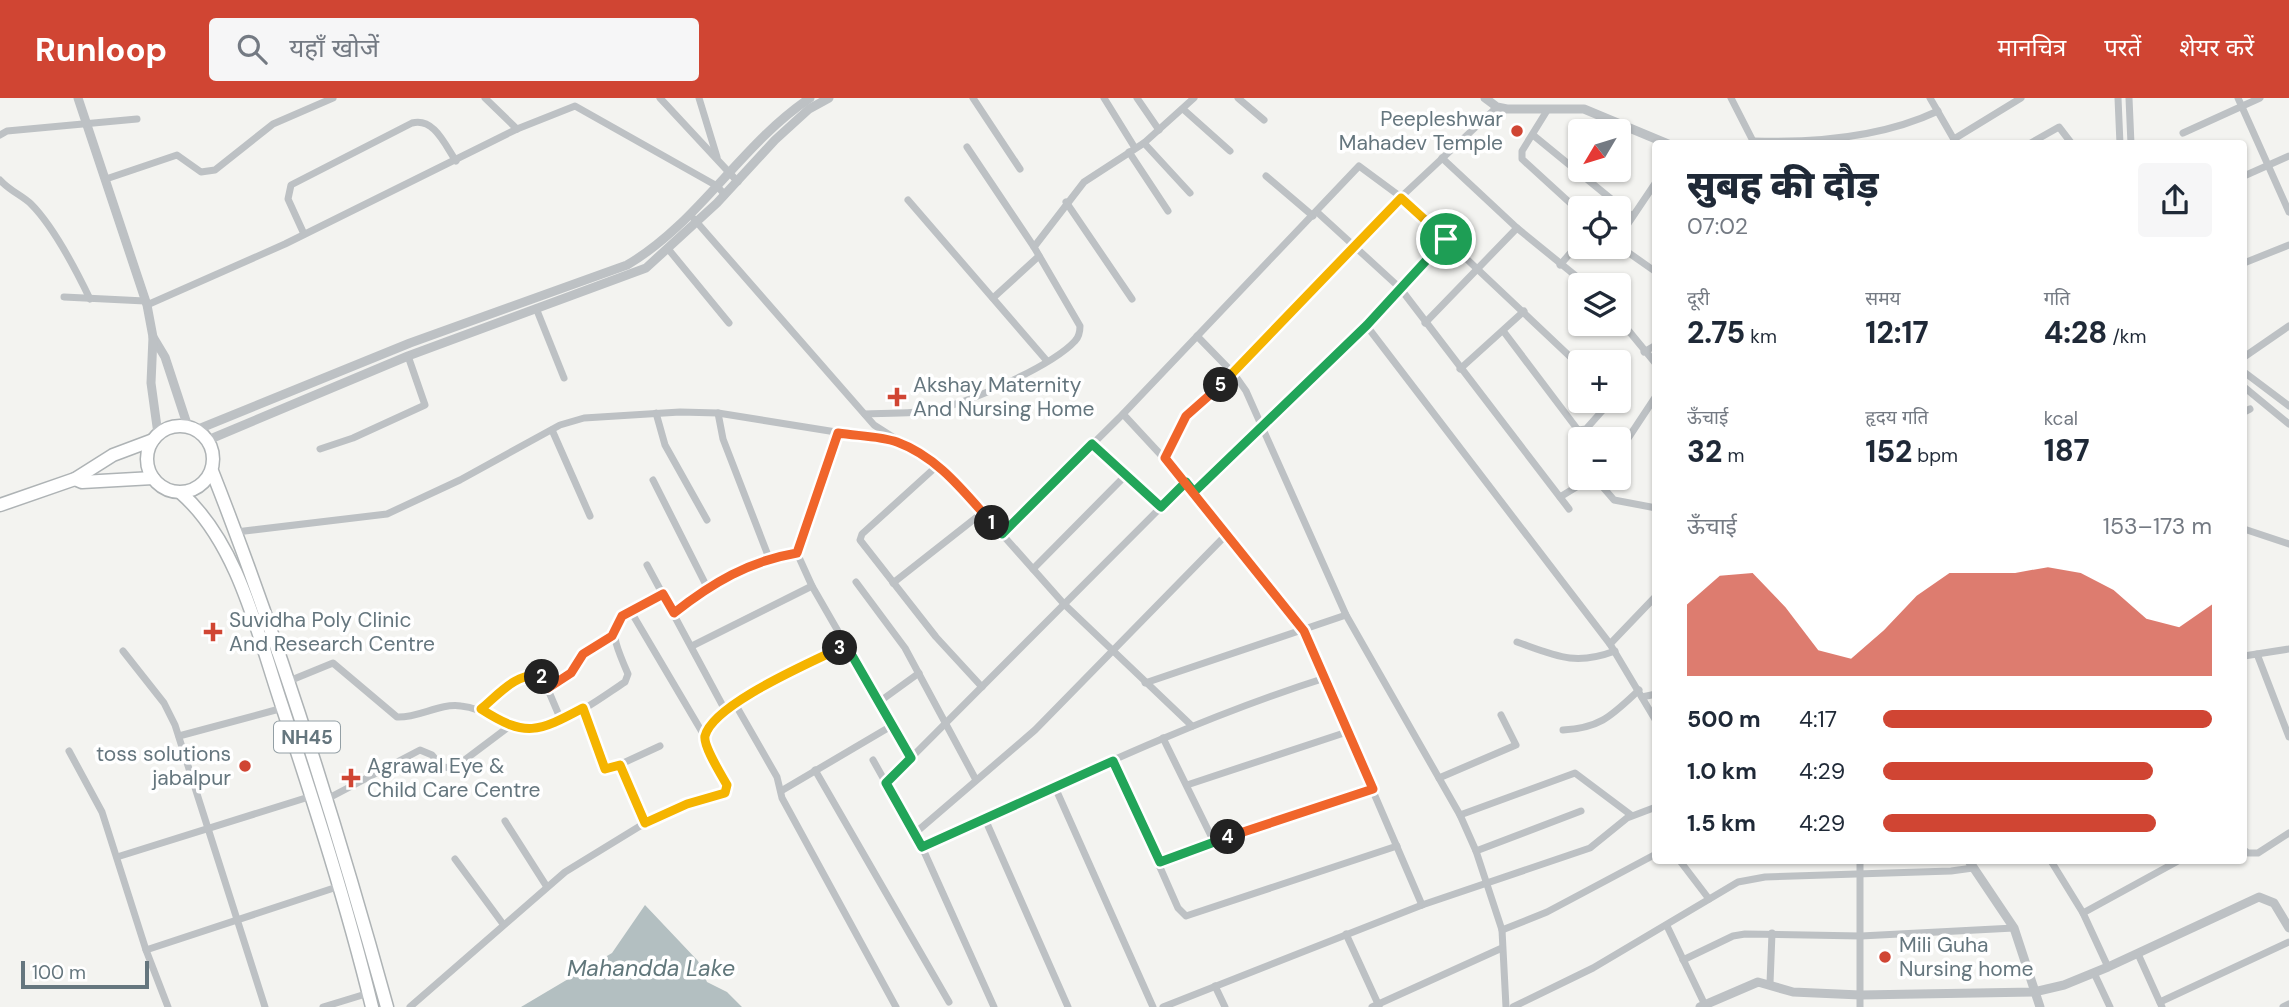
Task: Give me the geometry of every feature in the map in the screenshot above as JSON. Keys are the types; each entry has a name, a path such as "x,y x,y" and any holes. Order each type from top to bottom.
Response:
{"highway":[{"path":"0,505 75,479 124,449 172,427 192,428 208,440"},
{"path":"75,479 82,482 153,478 147,455 155,437"},
{"name":"NH45","path":"208,440 214,455 212,471 289,681 327,799 387,1007"},
{"path":"181,493 196,489 212,471"},
{"name":"NH45","path":"153,478 165,489 181,493 205,516 228,557 312,795 340,886 372,1007"}],"street":[{"path":"78,98 146,303 153,337 150,383 155,437"},
{"path":"106,179 177,155 182,155 201,172 215,170 259,132 333,98"},
{"path":"485,98 517,129"},
{"path":"570,98 575,106 717,186 725,195"},
{"path":"660,98 738,182"},
{"path":"699,98 719,161"},
{"path":"153,337 165,357 192,428 410,343 627,265 658,245 783,119 810,98"},
{"path":"208,440 408,356 646,268 669,250 738,182 775,139 809,109 829,98"},
{"path":"973,98 1020,169"},
{"path":"1104,98 1168,211"},
{"path":"1137,98 1159,130"},
{"path":"1034,247 1084,182 1144,143 1195,98"},
{"path":"1238,98 1264,120"},
{"path":"1485,98 1497,107 1525,111 1584,109 1658,140"},
{"path":"1731,98 1753,140"},
{"path":"1930,98 1955,140"},
{"path":"1958,140 2021,98"},
{"path":"2118,98 2120,140"},
{"path":"2129,98 2130,140"},
{"path":"2183,133 2240,102 2260,98"},
{"path":"2240,102 2287,201 2289,212"},
{"path":"64,297 146,303 304,234 517,129 575,106"},
{"path":"1165,458 1186,416 1234,374 1401,198 1497,107"},
{"path":"1183,109 1230,151"},
{"path":"1548,109 1522,151 1522,159 1568,201"},
{"path":"1801,140 1898,128 1938,111"},
{"path":"0,135 7,131 137,119"},
{"path":"304,234 288,199 291,185 412,123 421,121 430,124 456,161"},
{"path":"2036,140 2059,127 2069,140"},
{"path":"1532,135 1632,216 1652,188"},
{"path":"1144,143 1190,193"},
{"path":"865,414 945,407 985,392 1047,360 1075,342 1080,327 1034,247 967,147"},
{"path":"2247,175 2289,156"},
{"path":"1443,158 1517,229 1571,273"},
{"path":"1002,534 1123,414 1359,166 1401,198 1568,354"},
{"path":"1266,177 1355,246 1400,288 1569,509"},
{"path":"0,180 15,195 30,202 75,269 90,299"},
{"path":"908,200 1047,360"},
{"path":"1066,202 1132,299"},
{"path":"688,215 698,222 865,414 896,442 938,465 1064,604 1111,652 1192,726"},
{"path":"1425,323 1517,229"},
{"path":"1194,492 1367,325 1446,239"},
{"path":"2247,262 2289,244"},
{"path":"669,250 730,323"},
{"path":"1631,254 1652,269"},
{"path":"993,298 1039,256"},
{"path":"1560,265 1568,256"},
{"path":"536,308 564,378"},
{"path":"1461,369 1524,311"},
{"path":"1367,325 1613,647 1652,714"},
{"path":"2247,355 2289,326"},
{"path":"1504,332 1578,430 1586,429 1600,413"},
{"path":"1631,335 1652,360"},
{"path":"1198,336 1234,374 1264,427 1346,615 1460,815 1476,851 1502,930 1506,1007"},
{"path":"1644,352 1652,347"},
{"path":"320,449 353,438 425,405 408,356"},
{"path":"2247,374 2289,406"},
{"path":"2247,389 2289,424"},
{"path":"1631,434 1652,402"},
{"path":"236,532 387,514 460,480 552,430 584,418 656,413 719,413 896,442"},
{"path":"656,413 665,445 707,520"},
{"path":"719,413 723,439 769,558"},
{"path":"1123,414 1186,482 1304,631 1350,731 1422,905"},
{"path":"552,430 590,516"},
{"path":"838,433 797,553 812,586 911,758"},
{"path":"1092,444 1161,507"},
{"path":"938,465 860,538 861,543 936,637 982,687"},
{"path":"1033,569 1126,475"},
{"path":"653,480 707,587"},
{"path":"886,783 1186,482"},
{"path":"1560,497 1572,490"},
{"path":"1604,490 1614,500 1652,507"},
{"path":"893,583 982,513"},
{"path":"2247,530 2289,544"},
{"path":"914,834 1035,730 1227,534"},
{"path":"674,613 707,587 769,558 797,553"},
{"path":"647,565 725,710"},
{"path":"856,582 899,638 976,780"},
{"path":"692,646 812,586"},
{"path":"289,681 334,663 397,717 450,705 481,709 511,725 543,729 583,708 627,679 628,674 612,636 616,623 630,610 663,594"},
{"path":"1517,642 1562,658 1585,661 1613,647 1652,601"},
{"path":"410,1007 503,923 565,872 645,823 687,804 725,793 727,785 705,737 630,610"},
{"path":"1145,683 1346,615"},
{"path":"548,688 571,673 583,654 612,636"},
{"path":"705,737 734,702 846,645"},
{"path":"2247,656 2289,649"},
{"path":"123,651 164,703 178,736 239,917 265,1007"},
{"path":"2257,654 2289,737"},
{"path":"879,702 919,673"},
{"path":"481,709 524,677 539,676 548,688 561,720"},
{"path":"922,847 1054,785 1248,702 1325,678"},
{"path":"1563,730 1585,729 1604,721 1640,694 1652,694"},
{"path":"734,702 777,777 781,791 896,1007"},
{"path":"178,736 283,708"},
{"path":"583,708 605,769 660,746"},
{"path":"1439,778 1516,745 1501,715"},
{"path":"327,799 420,750 432,755 442,766 454,768 511,725"},
{"path":"781,791 892,725"},
{"path":"1187,785 1350,731"},
{"path":"1163,738 1214,842"},
{"path":"69,751 102,813 146,950 168,1007"},
{"path":"873,760 922,847 994,1007"},
{"path":"1113,761 1160,862 1178,908 1190,916 1397,846"},
{"path":"620,765 645,823"},
{"path":"815,770 949,1002"},
{"path":"1460,815 1575,773 1632,815"},
{"path":"1054,785 1153,1007"},
{"path":"1160,862 1373,789"},
{"path":"117,857 312,795"},
{"path":"1163,1007 1176,1005 1215,986 1422,905 1488,885 1597,845 1632,815 1652,808"},
{"path":"1476,851 1581,811"},
{"path":"985,819 1068,1007"},
{"path":"505,821 547,887"},
{"path":"2247,852 2258,853 2289,833"},
{"path":"1502,930 1547,912 1652,856"},
{"path":"455,859 503,923"},
{"path":"1682,864 1709,899"},
{"path":"1860,864 1860,1007"},
{"path":"1513,1007 1667,926 1738,882 1765,877 1860,874 1971,864 2014,928 2040,1007"},
{"path":"2053,864 2083,913 2108,967"},
{"path":"2083,913 2173,864"},
{"path":"146,950 239,917 340,886"},
{"path":"1667,926 1702,1006 1747,985 1770,983 1793,992 1860,995 2034,992 2064,985 2094,973 2259,897 2270,899 2287,922"},
{"path":"1683,960 1733,936 1772,933 1861,936 2014,928"},
{"path":"1770,983 1772,933"},
{"path":"1346,934 1377,1006 1503,948"},
{"path":"2138,954 2161,1005 2289,942"},
{"path":"2094,973 2110,1007"},
{"path":"1215,986 1225,1007"},
{"path":"323,1007 369,993"},
{"path":"2283,1007 2289,1004"}],"water":[{"name":"Mahandda Lake","path":"645,905 698,961 707,982 727,992 742,1007 521,1007 612,953"}],"place":[{"name":"Peepleshwar Mahadev Temple","path":"1517,131"},
{"name":"Akshay Maternity And Nursing Home","path":"897,397"},
{"name":"Suvidha Poly Clinic And Research Centre","path":"213,632"},
{"name":"toss solutions jabalpur","path":"245,766"},
{"name":"Agrawal Eye & Child Care Centre","path":"351,778"},
{"name":"Mili Guha Nursing home","path":"1885,957"}],"route":[{"path":"1446,239 1367,325 1194,492 1186,482 1161,507 1092,444 1002,534 946,471 928,458 896,442 838,433 797,553 769,558 726,576 674,613 663,594 630,610 616,623 612,636 583,654 567,676 548,688 539,676 532,675 516,680 481,709 501,722 531,730 543,729 583,708 605,769 611,770 620,765 645,823 687,804 721,795 728,789 705,743 705,737 729,706 846,645 911,758 886,783 922,847 1054,785 1113,761 1160,862 1373,789 1350,731 1304,631 1186,482 1165,458 1186,416 1234,374 1401,198 1446,239"}]}
